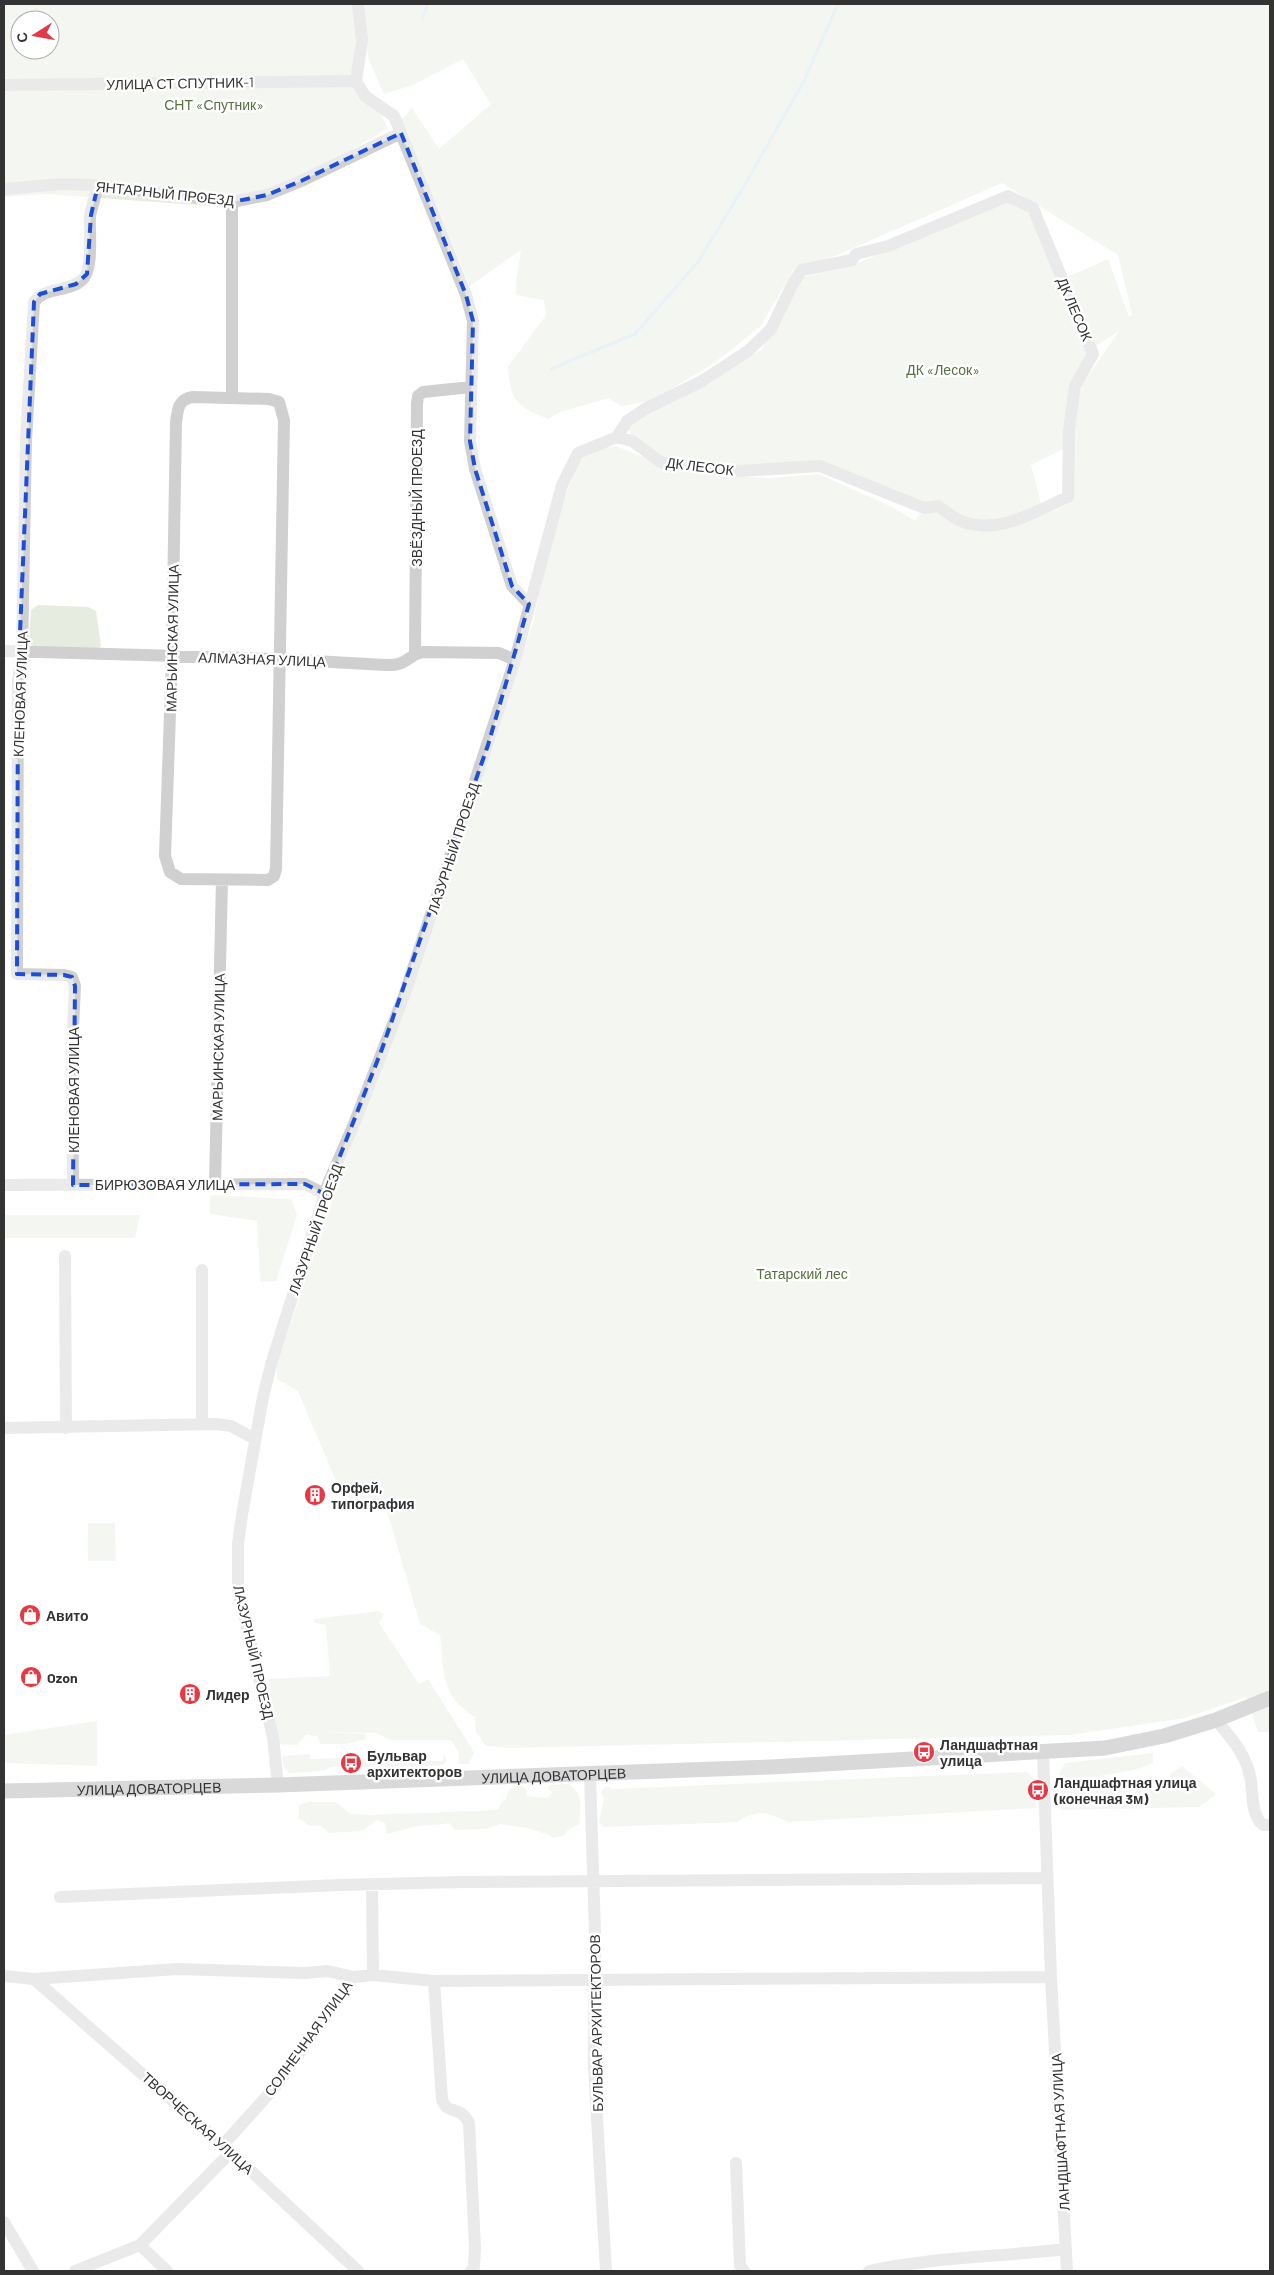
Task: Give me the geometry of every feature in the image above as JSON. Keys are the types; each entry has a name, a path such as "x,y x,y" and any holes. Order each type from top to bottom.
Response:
{"main road":[{"name":"УЛИЦА ДОВАТОРЦЕВ","path":"4,1791 278,1785 771,1767 1105,1748 1164,1736 1216,1720 1270,1698"}],"street":[{"path":"358,4 362,40 356,80 365,96 394,116 466,295 472,321 470,441 475,470 512,586 529,604"},
{"name":"УЛИЦА СТ СПУТНИК-1","path":"4,85 356,80"},
{"name":"ЯНТАРНЫЙ ПРОЕЗД","path":"4,189 62,184 98,186 232,202 266,195 301,181 402,133"},
{"name":"КЛЕНОВАЯ УЛИЦА","path":"73,1185 72,1051 75,986 72,977 64,975 10,974 18,680 22,652 26,441 34,302 40,294 76,284 87,274 90,257 90,215 98,186"},
{"name":"ДК ЛЕСОК","path":"529,604 562,485 578,453 617,437 627,421 645,409 702,381 748,351 771,329 793,283 802,270 852,260 856,254 888,246 1008,196 1033,208 1094,354 1075,386 1069,430 1068,497 1008,523 985,527 960,521 938,506 924,508 820,466 740,471 662,462 632,441 617,437"},
{"path":"232,202 232,398"},
{"name":"ЗВЁЗДНЫЙ ПРОЕЗД","path":"415,654 416,404 418,396 424,392 471,387"},
{"name":"МАРЬИНСКАЯ УЛИЦА","path":"193,396 232,398 269,399 279,402 283,410 276,868 274,876 268,880 181,879 170,872 166,865 165,846 172,656 176,422 179,404 185,398 193,396"},
{"name":"ЛАЗУРНЫЙ ПРОЕЗД","path":"278,1785 273,1737 238,1590 236,1569 238,1544 255,1439 272,1361 325,1194 404,996 515,660 529,604"},
{"name":"АЛМАЗНАЯ УЛИЦА","path":"4,651 279,659 399,666 415,654 423,652 499,653 515,660"},
{"name":"МАРЬИНСКАЯ УЛИЦА","path":"215,1184 222,880"},
{"name":"БИРЮЗОВАЯ УЛИЦА","path":"4,1185 305,1184 325,1194"},
{"path":"65,1256 66,1428"},
{"path":"202,1270 202,1424"},
{"path":"4,1428 202,1424 231,1426 255,1439"},
{"path":"1216,1720 1248,1763 1256,1816 1263,1825 1270,1825"},
{"name":"ЛАНДШАФТНАЯ УЛИЦА","path":"1043,1752 1051,1977 1067,2271"},
{"name":"БУЛЬВАР АРХИТЕКТОРОВ","path":"590,1774 595,1980 594,2067 606,2271"},
{"path":"60,1897 372,1884 1047,1878"},
{"path":"372,1884 373,1975"},
{"path":"4,1976 34,1979 177,1968 306,1973 328,1971 354,1977 373,1975 434,1981 1051,1977"},
{"name":"СОЛНЕЧНАЯ УЛИЦА","path":"75,2271 140,2245 227,2148 276,2086 354,1977"},
{"name":"ТВОРЧЕСКАЯ УЛИЦА","path":"34,1979 227,2148 358,2271"},
{"path":"434,1981 442,2099 444,2105 449,2109 460,2110 466,2116 469,2123 475,2248 474,2267 471,2271"},
{"path":"736,2163 740,2266 744,2271"},
{"path":"4,2222 33,2271"},
{"path":"140,2245 167,2271"},
{"path":"869,2271 906,2263 1010,2255 1066,2248"}],"highlighted area":[{"path":"401,133 466,295 473,321 470,441 475,469 512,586 529,604 488,745 382,1049 325,1194 305,1184 73,1185 75,986 72,977 64,975 17,974 18,680 34,302 40,294 76,284 87,274 91,215 98,185 232,202 267,195 301,181"}],"green space":[{"name":"СНТ «Спутник»","path":"4,4 354,4 357,28 352,71 353,88 381,115 388,128 272,197 225,207 46,194 4,197"},
{"name":"Татарский лес","path":"358,4 1270,4 1270,1732 1258,1732 1246,1697 1185,1718 1070,1735 511,1748 486,1746 476,1732 475,1717 458,1704 450,1692 443,1668 440,1635 420,1624 386,1508 347,1499 336,1481 298,1391 277,1379 277,1364 350,1148 533,623 560,510 577,468 588,450 616,446 658,463 746,477 771,478 819,474 892,507 915,521 920,514 932,512 967,519 935,500 924,503 815,462 739,468 663,459 632,438 628,427 653,409 710,380 762,349 803,277 850,266 1010,201 1033,216 1061,280 1108,259 1129,317 1132,314 1118,255 1002,183 835,256 794,269 760,327 713,364 652,401 621,406 609,398 560,412 548,419 522,406 517,401 509,379 508,367 546,315 544,300 516,295 521,250 470,286 401,120 412,108 439,149 491,104 463,59 413,85 384,94 369,60","holes":["1119,331 1082,385 1071,440 1070,503 1012,527 1041,504 1031,465 1065,448 1088,351"]},
{"path":"38,605 88,607 96,611 101,646 98,649 32,646 29,641 31,610"},
{"path":"210,1195 291,1199 297,1215 276,1281 260,1282 257,1221 210,1214"},
{"path":"4,1215 140,1215 135,1238 4,1238"},
{"path":"88,1523 115,1523 116,1561 88,1561"},
{"path":"379,1611 384,1614 379,1623 419,1684 428,1679 474,1752 469,1764 458,1764 459,1752 451,1740 390,1740 377,1733 321,1732 317,1736 306,1735 297,1745 279,1744 268,1679 330,1676 326,1625 315,1623 314,1619"},
{"path":"97,1721 97,1766 4,1763 4,1735"},
{"path":"321,1732 365,1734 366,1739 346,1744 321,1744 317,1737"},
{"path":"1153,1753 1153,1763 1134,1770 1065,1782 1059,1774 1065,1763"},
{"path":"310,1754 310,1759 341,1758 341,1766 331,1767 323,1771 289,1773 284,1768 282,1756"},
{"path":"443,1754 447,1759 443,1765 369,1770 363,1766 353,1766 353,1759 385,1757 387,1761 443,1761"},
{"path":"1182,1766 1216,1794 1199,1807 1063,1810 1056,1807 1057,1790 1062,1787 1067,1791 1120,1784 1133,1793 1147,1786 1157,1791 1171,1787 1170,1774"},
{"path":"1027,1772 1034,1779 1036,1808 788,1822 769,1814 757,1813 738,1822 603,1827 599,1822 604,1798 601,1792 606,1786 612,1789"},
{"path":"569,1784 574,1788 579,1797 580,1824 569,1829 563,1836 552,1838 547,1834 527,1828 500,1824 486,1829 455,1830 449,1823 424,1825 387,1834 385,1823 377,1820 362,1831 329,1833 321,1826 307,1825 304,1821 298,1819 299,1805 308,1802 336,1802 350,1814 371,1815 498,1810 502,1801 506,1800 508,1791 511,1788 522,1786 526,1789 527,1796 546,1798 553,1793 548,1789 550,1785"}],"waterway":[{"path":"422,19 428,4"},
{"path":"551,369 635,334 698,262 804,81 838,4"}],"place":[{"name":"Орфей, типография","path":"315,1495"},
{"name":"Авито","path":"30,1615"},
{"name":"Ozon","path":"31,1677"},
{"name":"Лидер","path":"190,1694"},
{"name":"Ландшафтная улица","path":"924,1752"},
{"name":"Бульвар архитекторов","path":"351,1763"},
{"name":"Ландшафтная улица (конечная 3м)","path":"1038,1790"}],"park label":[{"name":"ДК «Лесок»","path":"943,369"}]}
